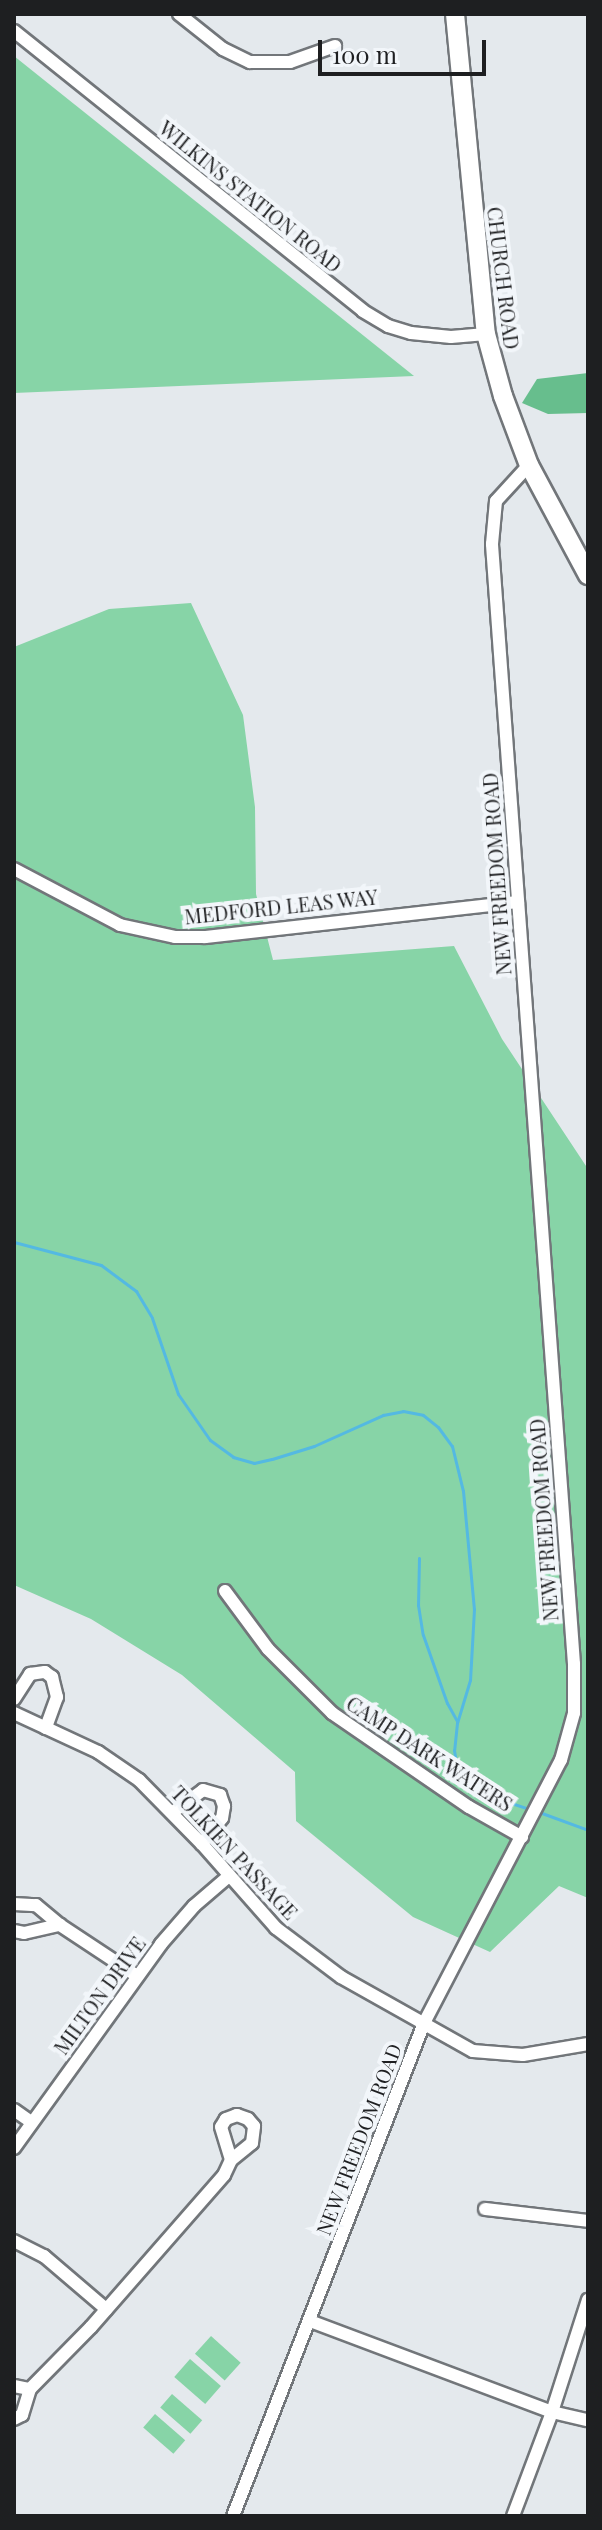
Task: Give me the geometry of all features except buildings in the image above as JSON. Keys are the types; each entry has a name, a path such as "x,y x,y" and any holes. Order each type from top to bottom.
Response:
{"main road":[{"name":"CHURCH ROAD","path":"455,14 486,334 503,396 529,465 588,575"}],"street":[{"path":"179,14 223,49 250,62 290,62 335,46"},
{"name":"WILKINS STATION ROAD","path":"14,31 363,311 388,326 411,333 451,337 486,334"},
{"name":"NEW FREEDOM ROAD","path":"233,2516 424,2023 547,1788 570,1735 574,1664 492,527 496,501 529,465"},
{"name":"MEDFORD LEAS WAY","path":"14,869 120,925 175,937 205,937 518,902"},
{"name":"CAMP DARK WATERS","path":"225,1591 268,1649 332,1713 469,1807 524,1831"},
{"path":"14,1699 30,1674 45,1672 52,1677 57,1697 46,1728"},
{"name":"TOLKIEN PASSAGE","path":"14,1713 115,1762 173,1812 276,1928 312,1958 424,2023 473,2051 495,2055 523,2055 588,2044"},
{"path":"173,1812 203,1790 220,1795 224,1806 222,1818 202,1844"},
{"name":"MILTON DRIVE","path":"14,2148 30,2121 137,1976 194,1906 229,1876"},
{"path":"14,1904 36,1905 60,1925 137,1976"},
{"path":"14,1931 24,1933 60,1925"},
{"path":"14,2110 30,2121"},
{"path":"14,2419 22,2415 30,2389 106,2309 224,2175 231,2160"},
{"path":"485,2209 588,2221"},
{"path":"14,2241 44,2256 106,2309"},
{"path":"513,2516 552,2412 588,2300"},
{"path":"310,2321 552,2412 588,2420"},
{"path":"14,2386 30,2389"}],"green space":[{"path":"14,56 414,376 14,393"},
{"path":"588,373 588,413 548,414 522,403 537,379"},
{"path":"191,603 243,715 255,807 256,894 273,960 454,946 502,1039 588,1169 588,1898 559,1886 490,1952 413,1917 296,1821 295,1772 182,1675 91,1619 14,1585 14,647 109,609"},
{"path":"211,2336 241,2363 225,2381 195,2354"},
{"path":"190,2359 221,2386 205,2404 174,2377"},
{"path":"172,2394 202,2420 190,2434 160,2408"},
{"path":"155,2414 185,2440 173,2454 143,2428"}],"waterway":[{"path":"14,1242 101,1265 136,1291 152,1318 178,1394 210,1440 233,1457 254,1463 272,1459 314,1446 383,1415 403,1411 423,1415 438,1427 452,1446 463,1491 474,1609 470,1680 457,1723 454,1750 457,1768 475,1791 532,1810"},
{"path":"419,1558 418,1605 423,1635 447,1703 457,1721"},
{"path":"539,1812 588,1830"}]}
